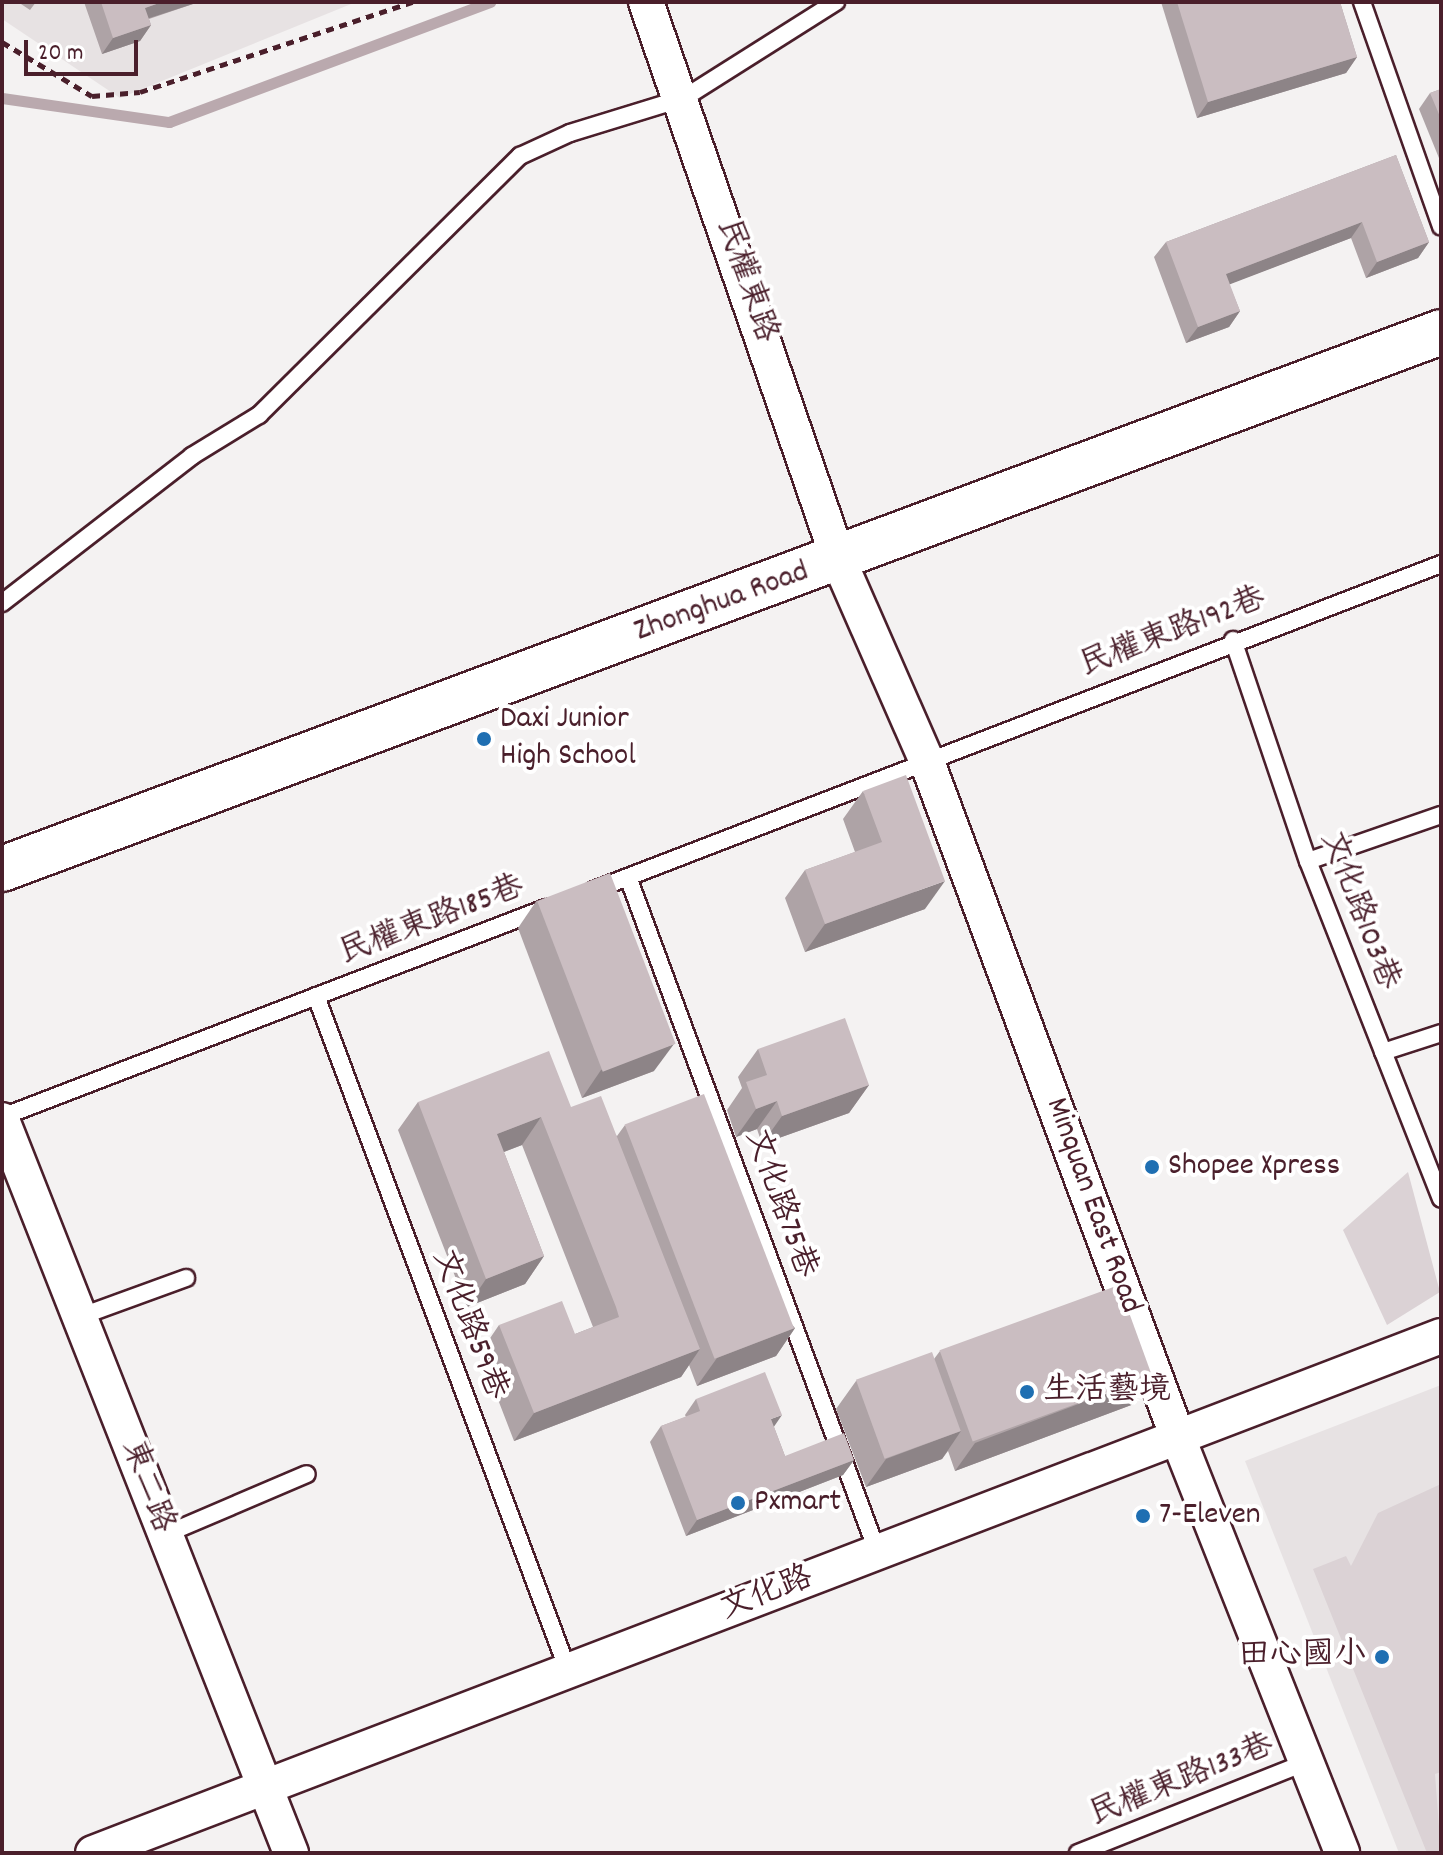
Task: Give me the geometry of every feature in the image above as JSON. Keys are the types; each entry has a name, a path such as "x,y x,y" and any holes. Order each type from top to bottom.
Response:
{"street":[{"name":"民權東路","path":"646,2 684,98 839,561"},
{"name":"Zhonghua Road","path":"2,869 839,561 1441,332"},
{"name":"Minquan East Road","path":"839,561 926,759 1178,1438 1342,1853"},
{"name":"東二路","path":"2,1118 291,1853"},
{"name":"文化路","path":"93,1853 265,1793 877,1551 1441,1336"}],"lane":[{"path":"2,603 192,456 259,415 520,156 684,98 836,2"},
{"path":"1362,2 1441,226"},
{"name":"民權東路192巷","path":"926,759 1233,640 1441,564"},
{"name":"文化路103巷","path":"1233,640 1308,861 1441,1199"},
{"name":"民權東路185巷","path":"2,1118 926,759"},
{"path":"1308,861 1441,815"},
{"name":"文化路75巷","path":"628,877 877,1551"},
{"name":"文化路59巷","path":"316,996 569,1673"},
{"path":"1383,1052 1441,1033"},
{"path":"79,1317 186,1278"},
{"path":"164,1535 307,1474"},
{"name":"民權東路133巷","path":"1078,1853 1307,1762"}],"path":[{"path":"2,42 92,96 140,92 412,2"}],"shaded area":[{"path":"2,2 356,2 120,98 2,19"},
{"path":"1408,1172 1440,1292 1387,1325 1343,1230"},
{"name":"田心國小","path":"1441,1385 1441,1853 1399,1853 1245,1461"},
{"path":"1441,1484 1441,1772 1435,1774 1441,1853 1427,1853 1313,1569 1346,1556 1351,1566 1378,1513"}],"building":[{"path":"101,2 162,2 145,8 151,25 113,38"},
{"path":"1177,2 1340,2 1357,57 1208,102"},
{"path":"1441,89 1441,119 1430,93"},
{"path":"1396,155 1429,242 1377,262 1362,222 1226,274 1240,311 1198,327 1166,242"},
{"path":"906,775 945,881 825,924 805,870 882,842 863,791"},
{"path":"610,873 676,1044 603,1072 537,901"},
{"path":"845,1018 869,1085 782,1116 777,1101 756,1109 746,1082 767,1075 758,1049"},
{"path":"549,1051 571,1107 601,1096 700,1349 534,1413 499,1325 562,1301 575,1334 619,1317 616,1307 541,1117 497,1134 544,1256 486,1279 418,1102"},
{"path":"704,1094 794,1328 715,1359 625,1124"},
{"name":"生活藝境","path":"1119,1285 1152,1376 973,1441 940,1350"},
{"path":"932,1352 961,1431 885,1459 856,1380"},
{"path":"765,1372 782,1415 771,1419 785,1456 844,1433 854,1460 697,1520 661,1426 700,1411 696,1399"}],"waterway":[{"path":"2,98 169,122 490,2"}],"place":[{"name":"Daxi Junior High School","path":"484,739"},
{"name":"Shopee Xpress","path":"1152,1167"},
{"name":"生活藝境","path":"1027,1392"},
{"name":"Pxmart","path":"738,1503"},
{"name":"7-Eleven","path":"1143,1516"},
{"name":"田心國小","path":"1382,1657"}]}
